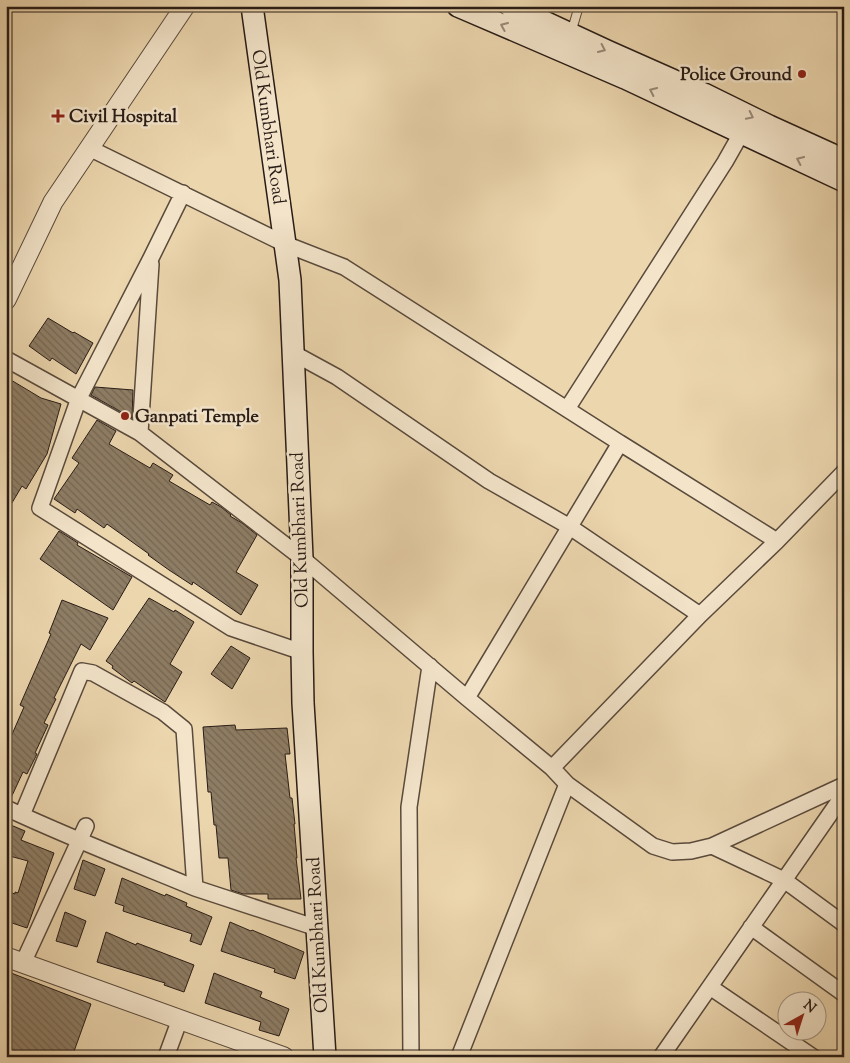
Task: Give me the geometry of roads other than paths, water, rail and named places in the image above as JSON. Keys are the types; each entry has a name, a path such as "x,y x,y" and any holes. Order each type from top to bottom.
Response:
{"main road":[{"name":"Old Kumbhari Road","path":"252,6 290,280 302,558 303,703 325,1057"},
{"path":"458,6 625,78 844,181"},
{"path":"510,6 844,160"}],"street":[{"path":"6,300 54,202 185,6"},
{"path":"567,409 742,132"},
{"path":"89,148 285,244 344,267 777,541"},
{"path":"183,193 79,398 40,508 231,628 302,652"},
{"path":"140,433 151,258"},
{"path":"293,353 337,377 489,481 570,526 700,615"},
{"path":"6,359 140,433 302,558 552,768 567,784 653,846 672,852 691,851 712,846 844,784"},
{"path":"467,698 620,443"},
{"path":"552,768 700,615 777,541 844,472"},
{"path":"411,1057 409,807 430,666"},
{"path":"22,815 82,671 92,673 163,712 184,729 195,888"},
{"path":"459,1057 567,784"},
{"path":"662,1057 844,794"},
{"path":"6,808 80,841 195,888 317,928"},
{"path":"86,826 80,841 14,960 284,1057"},
{"path":"712,846 784,880 844,924"},
{"path":"751,927 844,994"},
{"path":"710,987 813,1057"},
{"path":"166,1057 180,1019"}],"lane":[{"path":"570,34 579,6"}],"place":[{"name":"Police Ground","path":"802,74"},
{"name":"Civil Hospital","path":"58,116"},
{"name":"Ganpati Temple","path":"125,416"}]}
